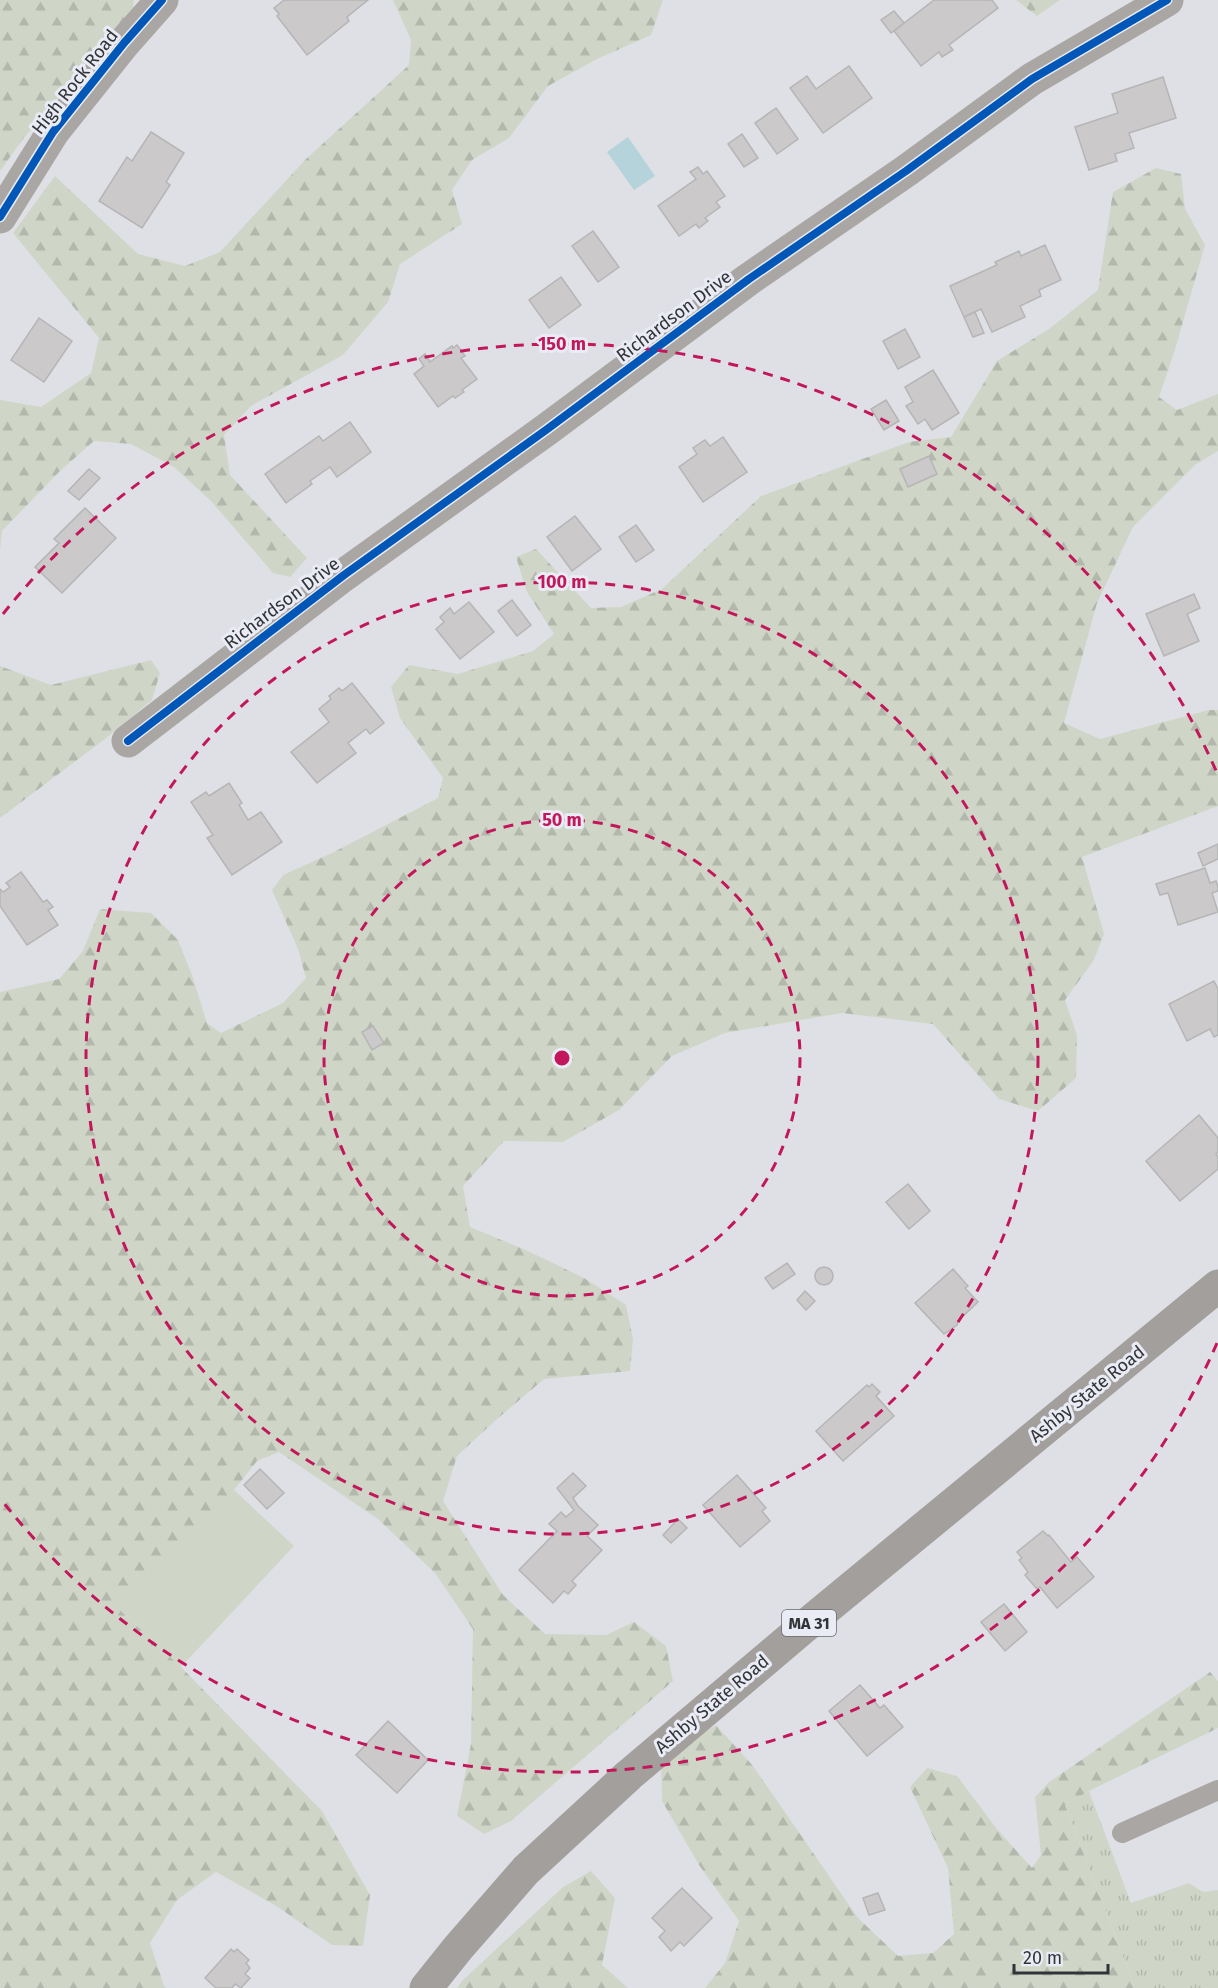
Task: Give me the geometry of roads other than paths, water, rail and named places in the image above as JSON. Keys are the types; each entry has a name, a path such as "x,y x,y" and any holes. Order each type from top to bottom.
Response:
{"main road":[{"name":"Ashby State Road","path":"426,1988 526,1870 629,1775 768,1657 1218,1286"}],"street":[{"name":"High Rock Road","path":"0,217 53,132 162,0"},
{"name":"Richardson Drive","path":"128,741 344,575 528,443 749,279 906,171 1032,79 1167,0"}],"lane":[{"path":"1122,1833 1218,1790"}],"water":[{"path":"628,137 655,176 634,190 607,152"}]}
